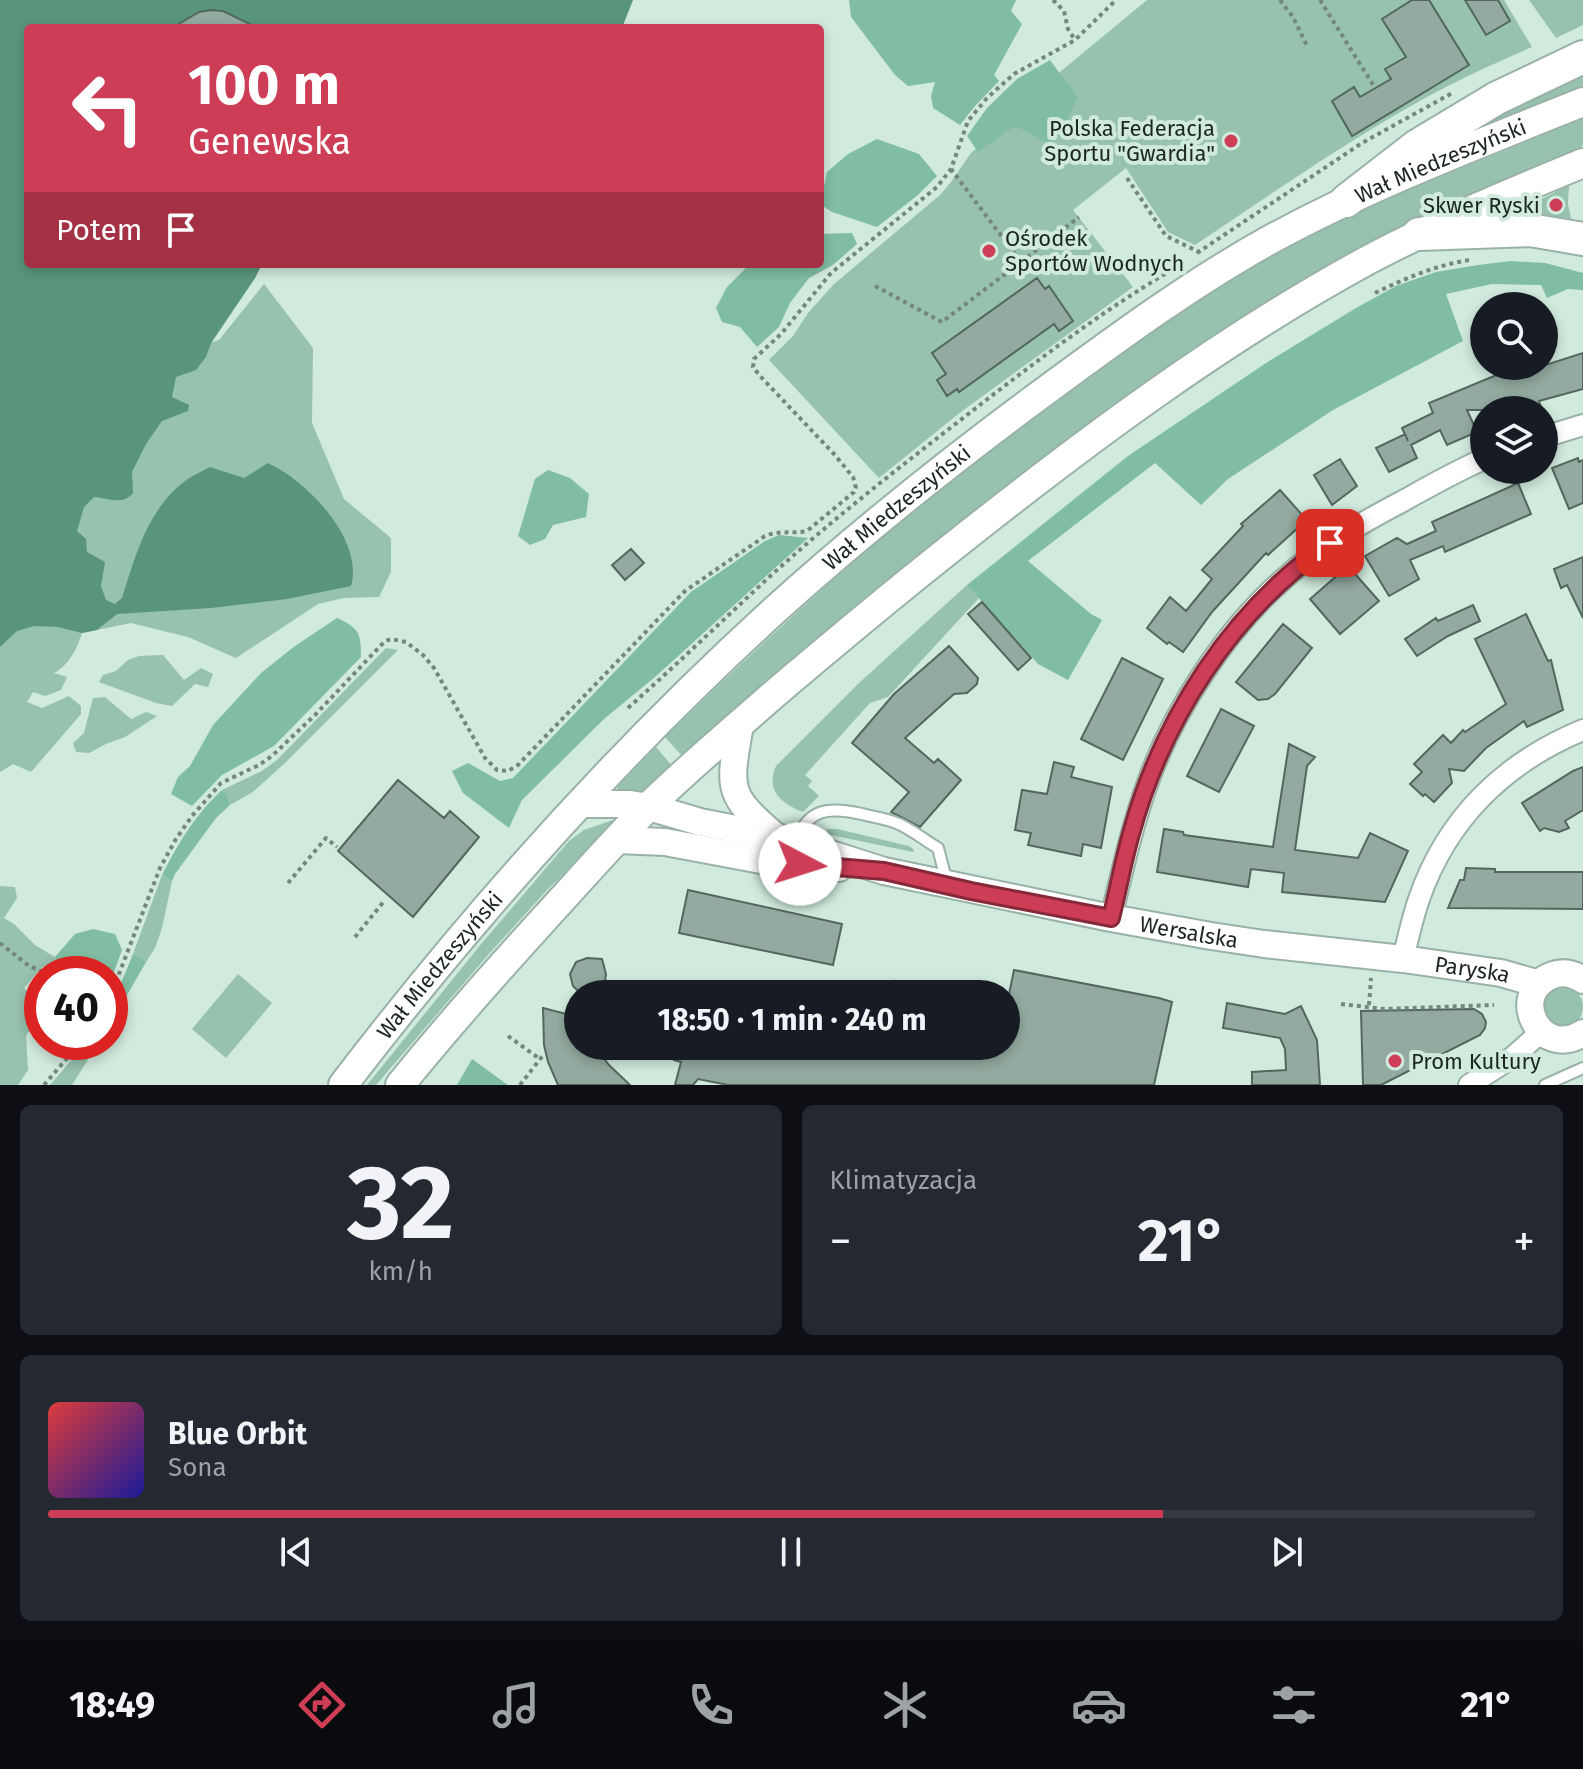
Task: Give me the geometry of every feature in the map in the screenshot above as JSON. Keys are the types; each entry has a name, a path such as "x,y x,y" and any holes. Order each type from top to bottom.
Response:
{"main road":[{"path":"1346,201 1417,146 1497,98 1583,57"},
{"name":"Wał Miedzeszyński","path":"343,1085 517,874 707,673 778,607 958,457 1085,362 1263,244 1385,183 1583,102"},
{"name":"Wał Miedzeszyński","path":"400,1085 513,953 649,807 740,724 898,589 1078,449 1256,327 1419,234 1583,163"},
{"path":"1419,234 1530,230 1583,239"}],"street":[{"path":"1558,433 1583,425"},
{"path":"1111,918 1148,781 1168,735 1202,675 1229,639 1284,578 1313,555 1347,531 1470,465"},
{"path":"740,724 733,763 734,790 750,815 791,848"},
{"path":"1403,959 1419,898 1454,828 1507,773 1525,759 1583,730"},
{"name":"Wersalska","path":"580,804 649,807 884,871 1111,918 1224,938 1403,959"},
{"name":"Wersalska","path":"617,840 686,844 772,862 791,848"},
{"name":"Paryska","path":"1403,959 1501,973 1539,984"},
{"path":"1582,978 1569,973 1547,977 1533,993 1530,1003 1530,1014 1541,1032 1560,1040 1582,1037"},
{"path":"1481,1082 1541,1032"}],"lane":[{"path":"791,848 800,828 817,813 839,809 895,822 938,848 947,885"},
{"path":"1545,1085 1583,1068"}],"path":[{"path":"1053,0 1064,11 1068,29 1075,40"},
{"path":"126,956 160,868 192,816 221,783 259,765 290,741 385,641 406,642 423,655 434,668 485,758 497,770 508,771 518,765 685,591 765,536 775,532 807,531 854,492 853,477 760,376 753,362 781,334 831,273 937,187 951,169 968,121 987,98 1014,74 1075,40 1116,0"},
{"path":"1280,0 1293,17 1308,48"},
{"path":"1320,0 1375,88"},
{"path":"951,169 1021,262"},
{"path":"1127,178 1166,236 1199,252"},
{"path":"875,286 942,322 1079,217"},
{"path":"1375,293 1424,271 1476,259"},
{"path":"288,883 326,838 337,847"},
{"path":"355,937 385,900"},
{"path":"0,943 24,963"},
{"path":"1369,1006 1371,975"},
{"path":"1341,1004 1384,1009 1494,1005"},
{"path":"508,1036 542,1057 520,1085"},
{"path":"44,1085 66,1060"}],"shaded area":[{"path":"0,0 633,0 624,24 24,24 24,268 260,268 196,370 176,377 172,397 189,405 188,411 162,421 146,444 132,472 133,493 120,500 94,497 84,507 77,531 86,539 87,552 105,562 101,586 106,600 115,604 122,598 145,532 163,503 174,490 210,467 244,478 268,463 289,475 318,500 338,527 346,541 353,571 351,586 287,599 117,614 97,630 82,633 58,627 34,626 17,631 0,647"},
{"path":"849,0 1016,0 1011,11 1022,24 994,75 999,81 960,125 933,108 931,96 935,82 908,86 895,75 851,17"},
{"path":"1147,0 1504,0 1532,47 1453,83 1397,114 1195,245 1168,232 1126,168 1073,210 1133,287 962,411 879,478 769,360 793,336 808,313 834,284 940,195 971,153 1060,72"},
{"path":"1529,0 1583,0 1583,25 1556,38"},
{"path":"1050,60 1078,98 1061,132 1050,141 1043,141 1013,127 978,152 967,136 987,108 1017,79"},
{"path":"1583,67 1583,86 1451,139"},
{"path":"1583,119 1583,144 1580,149 1458,200 1366,244 1238,321 1071,438 901,569 683,757 665,737 794,614 929,498 1148,335 1244,272 1345,219"},
{"path":"877,139 919,154 937,176 877,227 824,207 827,172 848,154"},
{"name":"Skwer Ryski","path":"1569,185 1568,204 1572,223 1511,215"},
{"path":"852,233 857,244 833,265 809,278 790,303 779,327 757,347 740,327 722,322 716,308 727,287 746,268 824,268 824,234"},
{"path":"1511,261 1545,263 1583,273 1583,290 1568,289 1558,293 1544,292 1541,285 1492,284 1446,294 1463,341 1333,410 1228,479 1201,505 1155,463 1028,561 1102,620 1068,680 1038,664 967,585 1128,456 1266,363 1396,286 1436,272"},
{"path":"245,268 260,268 212,342 219,340 264,284 313,348 312,423 344,499 391,538 391,572 379,597 344,598 318,604 236,658 188,637 131,623 82,633 72,656 54,673 67,677 61,690 45,696 33,692 27,702 42,708 69,696 81,706 81,714 31,772 13,764 0,772 0,546 113,453"},
{"path":"548,470 570,478 589,494 586,517 553,525 545,539 530,545 518,536 535,479"},
{"path":"779,535 808,538 655,677 604,719 522,800 509,828 463,793 452,771 468,763 500,781 513,778 691,592 765,541"},
{"path":"967,585 979,598 888,697 870,703 805,775 812,781 808,786 819,796 803,812 782,801 774,789 776,766 859,683"},
{"path":"337,618 357,632 361,657 274,746 222,775 192,806 171,794 178,777 190,766 213,725 261,673"},
{"path":"386,648 398,650 286,762 253,792 230,805 227,794 222,790 262,771 277,760"},
{"path":"163,655 184,680 201,668 213,674 208,687 195,684 172,706 99,682 103,675 116,671 128,660 139,656"},
{"path":"105,697 131,719 146,712 157,716 125,737 89,753 76,752 73,743 84,733 93,698"},
{"path":"656,747 673,767 647,791 618,790 617,787"},
{"path":"222,790 227,794 230,805 216,818 172,881 162,875 188,830"},
{"path":"613,820 607,831 547,890 488,955 376,1085 367,1085 569,841 584,830"},
{"path":"827,829 909,846 914,850 826,834"},
{"path":"162,875 172,881 162,928 146,962 133,954"},
{"path":"0,886 15,887 17,898 4,918 35,945 53,956 24,956 24,1060 27,1060 28,1070 18,1085 0,1085"},
{"path":"93,929 115,934 122,950 120,956 56,956 75,934"},
{"path":"133,954 146,962 128,994 128,966"},
{"path":"238,974 272,1003 226,1058 192,1029"},
{"path":"1563,987 1577,993 1583,1007 1577,1021 1563,1027 1549,1021 1543,1007 1549,993"},
{"path":"472,1059 508,1085 457,1085"},
{"path":"72,1060 88,1060 72,1085 50,1085"}],"building":[{"path":"1412,0 1429,0 1469,65 1352,136 1332,101 1354,87 1360,97 1391,79 1385,69 1406,57 1382,19"},
{"path":"1465,0 1498,0 1510,21 1486,35"},
{"path":"223,11 250,24 179,24 199,12"},
{"path":"1037,278 1045,289 1049,286 1073,321 1059,331 1054,324 959,392 957,389 947,396 937,380 946,374 932,353"},
{"path":"1583,353 1583,389 1557,396 1470,396 1470,410 1467,410 1470,435 1447,445 1440,430 1411,445 1417,458 1389,472 1376,448 1405,434 1402,428 1433,413 1429,403 1484,380 1558,380 1558,361"},
{"path":"1578,458 1579,462 1583,460 1583,503 1569,509 1558,482 1558,466"},
{"path":"1340,459 1357,486 1332,505 1314,475"},
{"path":"1516,484 1531,514 1445,552 1443,546 1410,560 1419,579 1389,596 1365,556 1397,538 1407,544 1436,531 1432,522"},
{"path":"1280,490 1304,517 1298,523 1301,525 1268,555 1266,553 1212,612 1183,652 1147,628 1170,597 1186,611 1212,579 1202,570 1243,526 1241,524"},
{"path":"631,549 644,563 625,580 612,565"},
{"path":"1583,557 1583,618 1567,585 1561,588 1554,569"},
{"path":"1348,566 1379,601 1340,634 1310,599"},
{"path":"982,602 1031,658 1018,670 968,614"},
{"path":"1473,605 1480,621 1448,636 1417,656 1405,639 1436,618 1438,621"},
{"path":"1526,614 1548,661 1551,660 1563,710 1527,727 1524,721 1486,748 1464,771 1449,769 1452,783 1434,802 1410,784 1422,772 1414,764 1443,735 1451,743 1463,730 1465,732 1506,704 1475,639"},
{"path":"1283,624 1312,648 1275,694 1258,700 1236,682"},
{"path":"949,646 978,678 977,684 967,693 954,694 905,738 934,763 938,759 961,780 920,827 891,812 909,792 852,743 894,694"},
{"path":"1122,658 1163,679 1123,760 1081,739"},
{"path":"1221,709 1254,726 1219,792 1187,776"},
{"path":"1289,744 1315,757 1307,766 1295,850 1358,858 1370,833 1408,851 1385,902 1282,892 1284,873 1251,869 1248,887 1157,872 1164,829 1183,832 1184,835 1273,847"},
{"path":"1054,762 1074,767 1071,777 1112,787 1101,848 1083,844 1081,856 1028,845 1031,833 1015,830 1022,790 1047,794"},
{"path":"1583,767 1583,810 1565,821 1569,828 1559,832 1544,828 1540,831 1522,803"},
{"path":"398,780 444,818 450,811 479,837 413,917 338,851"},
{"path":"1466,868 1495,869 1495,872 1583,872 1583,909 1448,908 1460,880 1464,880"},
{"path":"688,890 842,924 833,965 679,933"},
{"path":"587,958 602,959 605,980 572,980 570,974 576,962"},
{"path":"1014,970 1172,1002 1154,1085 728,1085 698,1079 693,1085 675,1085 681,1062 674,1060 1020,1060 1020,980 1012,980"},
{"path":"1227,1003 1285,1014 1301,1006 1317,1040 1320,1085 1252,1085 1252,1072 1286,1070 1285,1049 1280,1038 1223,1028"},
{"path":"543,1008 564,1013 564,1060 605,1060 630,1085 558,1085 544,1045"},
{"name":"Prom Kultury","path":"1474,1009 1482,1014 1486,1022 1480,1035 1381,1085 1363,1085 1361,1011"}],"place":[{"name":"Polska Federacja Sportu \"Gwardia\"","path":"1231,141"},
{"name":"Skwer Ryski","path":"1556,205"},
{"name":"Ośrodek Sportów Wodnych","path":"989,251"},
{"name":"Prom Kultury","path":"1395,1061"}],"route":[{"path":"800,864 884,871 1111,918 1148,781 1168,735 1202,675 1229,639 1284,578 1330,543"}]}
